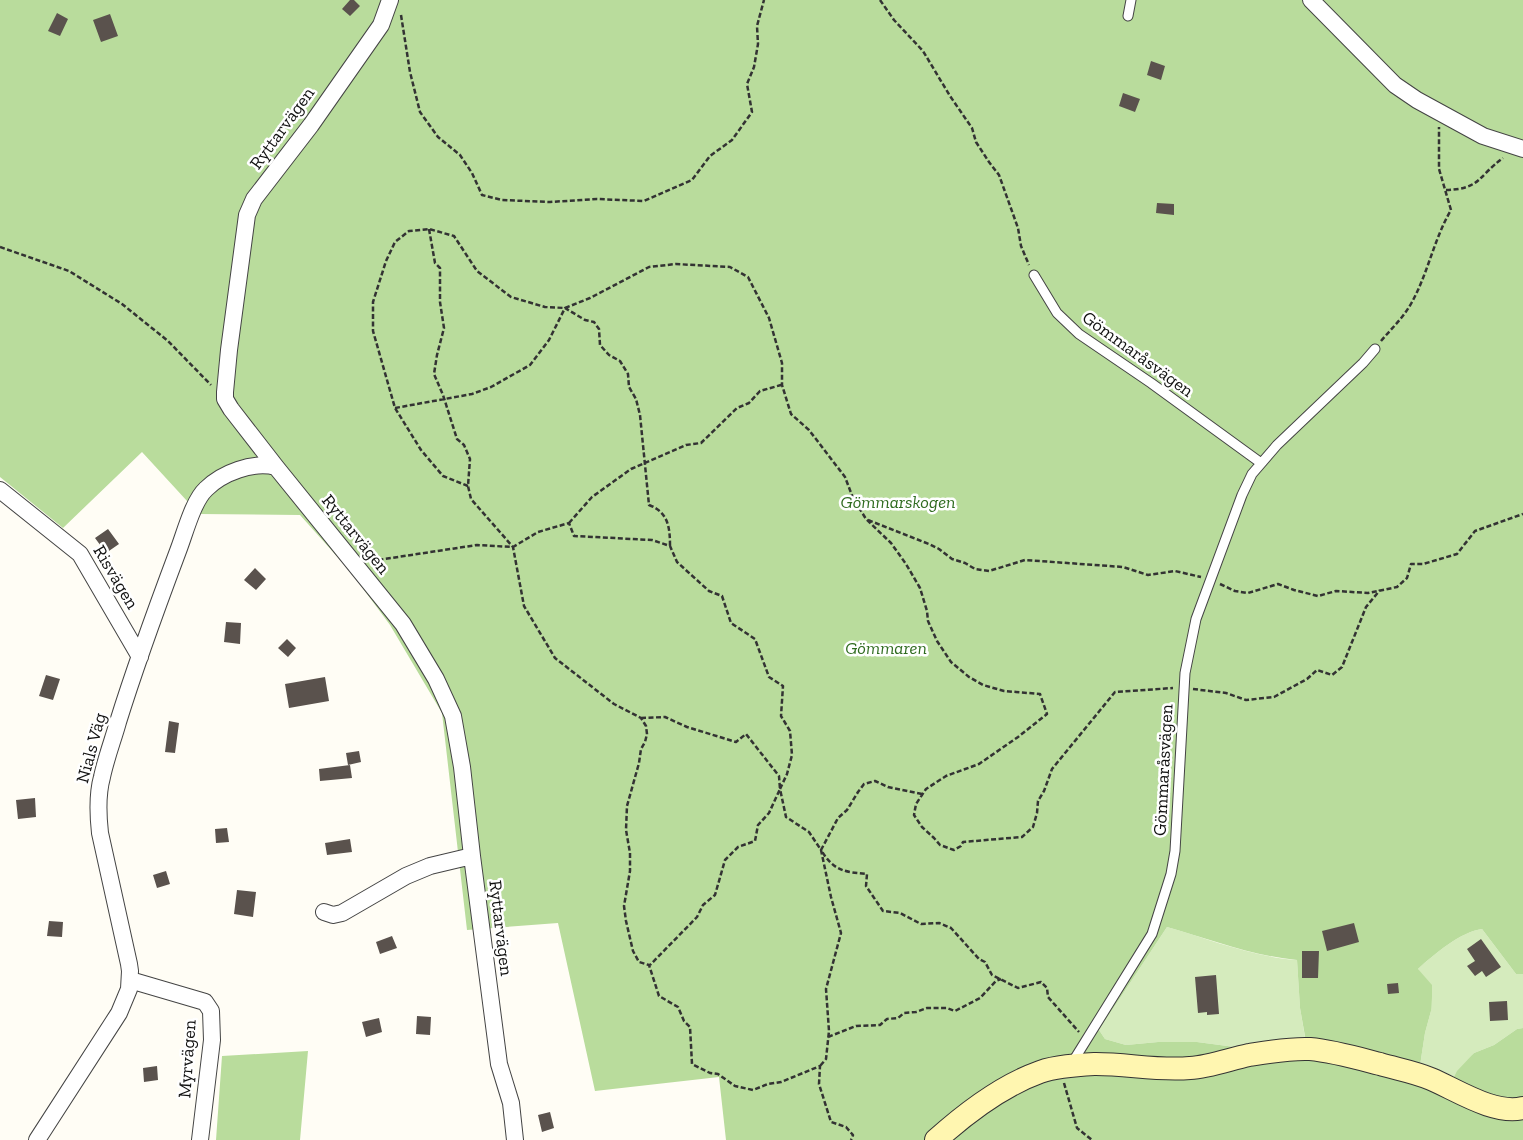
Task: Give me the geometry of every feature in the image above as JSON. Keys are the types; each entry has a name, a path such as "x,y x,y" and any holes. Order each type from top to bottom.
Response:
{"street":[{"path":"1311,0 1395,86 1441,114 1483,136 1520,148"},
{"name":"Ryttarvägen","path":"395,6 250,207 247,215 229,350 225,399 231,410 276,467 403,624 436,679 450,709 462,767 499,1064 511,1103 515,1140"},
{"name":"Nials Väg","path":"37,1140 119,1013 129,989 129,964 100,833 99,805 102,778 153,616 195,507 205,489 230,473 241,469 259,466 276,467"},
{"name":"Risvägen","path":"0,490 80,554 140,657"},
{"path":"324,912 333,915 342,913 406,876 430,866 472,856"},
{"name":"Myrvägen","path":"130,980 205,1002 211,1011 212,1040 200,1140"},
{"path":"936,1140 964,1116 987,1100 1022,1080 1041,1072 1064,1067 1096,1064 1157,1070 1192,1068 1249,1055 1309,1049 1333,1053 1430,1078 1483,1102 1506,1109 1523,1108"}],"lane":[{"path":"1128,16 1131,0"},
{"name":"Gömmaråsvägen","path":"1034,275 1057,313 1079,334 1261,463"},
{"name":"Gömmaråsvägen","path":"1064,1067 1086,1038 1152,934 1171,874 1176,851 1185,673 1196,619 1242,495 1252,474 1261,463 1290,432 1308,417 1375,350"}],"path":[{"path":"395,6 420,112 438,137 460,155 472,173 482,195 502,200 550,202 598,199 644,201 692,180 710,156 732,140 752,112 747,84 754,67 758,44 757,26 764,0"},
{"path":"880,0 894,20 924,51 950,96 972,128 976,142 999,175 1018,228 1021,246 1034,275"},
{"path":"1375,350 1406,313 1423,280 1441,227 1451,210 1440,169 1438,135 1441,114"},
{"path":"1446,190 1460,190 1475,185 1492,166 1520,148"},
{"path":"430,229 435,263 440,268 440,302 444,328 436,355 434,374 445,400 457,439 464,446 470,459 468,486 470,499 513,547 524,606 555,658 614,704 641,718 665,717 687,727 736,742 746,734 779,776 786,817 809,832 829,862 845,872 867,874 866,886 883,911 900,913 921,924 939,923 951,928 985,962 992,975 1018,988 1041,982 1048,988 1048,997 1074,1028 1086,1038"},
{"path":"468,486 443,476 421,450 395,408 373,331 373,302 386,261 395,242 409,232 430,229 454,236 477,271 511,297 545,307 565,308 590,298 649,267 676,264 730,268 748,278 769,318 782,363 782,385 791,414 809,430 845,477 853,498 866,520 891,543 906,564 920,588 930,627 951,662 983,685 1004,691 1040,694 1047,714 979,764 946,776 926,789 916,804 914,815 922,827 940,845 954,850 961,846 963,842 1022,837 1033,827 1038,801 1052,769 1115,692 1184,687 1226,693 1246,700 1274,697 1307,679 1317,670 1332,675 1342,667 1366,607 1380,590"},
{"path":"0,247 69,271 122,304 168,340 225,399"},
{"path":"395,408 445,400 472,394 491,387 530,364 549,340 565,308"},
{"path":"565,308 585,320 594,322 599,329 600,345 609,355 620,361 628,374 629,387 636,399 640,415 649,506 658,508 666,519 670,533 670,546 678,562 708,591 722,596 731,623 755,639 769,677 783,686 782,716 790,730 792,755 787,774 769,813 758,825 755,841 738,847 725,860 715,895 703,905 693,922 650,965"},
{"path":"354,563 477,545 513,547 538,532 569,523 592,497 631,469 686,445 702,443 737,408 749,403 760,391 782,385"},
{"path":"866,520 929,544 952,559 965,563 975,569 989,571 1025,560 1123,567 1148,575 1176,571 1211,580 1235,591 1248,593 1278,584 1318,596 1336,591 1368,593 1397,587 1407,578 1411,564 1423,564 1457,554 1475,530 1523,514"},
{"path":"569,523 574,536 652,540 670,546"},
{"path":"641,718 646,726 647,734 641,748 640,763 627,806 626,830 630,853 630,871 624,906 633,951 639,962 650,965"},
{"path":"650,965 659,996 678,1007 684,1021 690,1027 692,1064 710,1073 718,1074 735,1086 753,1090 768,1084 781,1082 820,1066 826,1059 828,1036 826,989 841,933 821,850 838,818 864,784 875,781 888,787 922,794"},
{"path":"828,1036 856,1026 880,1025 887,1019 898,1018 904,1013 916,1012 927,1008 947,1008 956,1011 980,998 996,981 1001,979"},
{"path":"820,1066 819,1084 831,1122 846,1127 853,1135 851,1140"},
{"path":"1064,1067 1077,1128 1092,1140"}],"green space":[{"name":"Gömmarskogen","path":"0,0 1523,0 1523,974 1516,974 1482,929 1457,939 1418,969 1432,985 1431,1011 1425,1033 1419,1072 1451,1083 1457,1071 1474,1053 1494,1045 1517,1029 1523,1028 1523,1140 726,1140 719,1077 595,1091 558,923 467,930 442,713 390,625 350,571 300,515 199,514 142,452 63,528 0,477","holes":["1167,927 1248,951 1297,960 1300,1008 1306,1042 1235,1047 1197,1042 1158,1042 1126,1045 1105,1039 1099,1030"]},
{"path":"1167,927 1231,947 1297,960 1300,1008 1306,1043 1235,1047 1197,1042 1158,1042 1126,1045 1105,1039 1099,1030"},
{"path":"1482,929 1516,974 1523,974 1523,1028 1517,1029 1494,1045 1474,1053 1451,1083 1419,1072 1425,1033 1431,1011 1418,969 1457,939"},
{"path":"308,1051 300,1140 216,1140 222,1056"}],"building":[{"path":"350,0 354,0 360,6 350,16 342,9"},
{"path":"57,13 68,19 60,36 48,31"},
{"path":"110,14 118,36 101,42 93,20"},
{"path":"1151,61 1165,66 1161,80 1147,75"},
{"path":"1123,93 1140,99 1135,112 1119,106"},
{"path":"1157,203 1174,204 1174,215 1156,213"},
{"path":"108,529 119,544 106,553 95,538"},
{"path":"255,568 266,579 256,590 244,580"},
{"path":"226,622 241,623 240,644 224,642"},
{"path":"287,639 296,648 288,657 278,648"},
{"path":"46,675 60,679 53,700 39,696"},
{"path":"325,677 329,701 289,708 285,684"},
{"path":"169,721 179,723 175,753 165,752"},
{"path":"359,751 361,762 348,765 346,753"},
{"path":"350,765 352,778 320,781 319,769"},
{"path":"35,798 36,817 18,819 16,800"},
{"path":"227,828 229,842 216,843 215,829"},
{"path":"350,839 352,852 327,855 325,843"},
{"path":"166,871 170,884 157,888 153,875"},
{"path":"237,890 256,892 253,917 234,914"},
{"path":"49,921 63,922 62,937 47,936"},
{"path":"1354,923 1359,942 1327,951 1322,931"},
{"path":"392,936 397,948 380,954 376,942"},
{"path":"1481,939 1501,967 1486,977 1482,971 1475,976 1467,966 1475,961 1467,949"},
{"path":"1302,951 1319,951 1318,978 1302,978"},
{"path":"1216,975 1219,1014 1207,1015 1207,1012 1198,1013 1195,977"},
{"path":"1398,983 1399,993 1388,994 1387,984"},
{"path":"1507,1001 1508,1020 1490,1021 1489,1002"},
{"path":"417,1016 431,1017 430,1035 416,1034"},
{"path":"379,1018 382,1032 366,1037 362,1022"},
{"path":"157,1066 158,1080 144,1082 143,1068"},
{"path":"550,1112 554,1128 542,1132 538,1115"}],"park label":[{"name":"Gömmaren","path":"886,648"}]}
